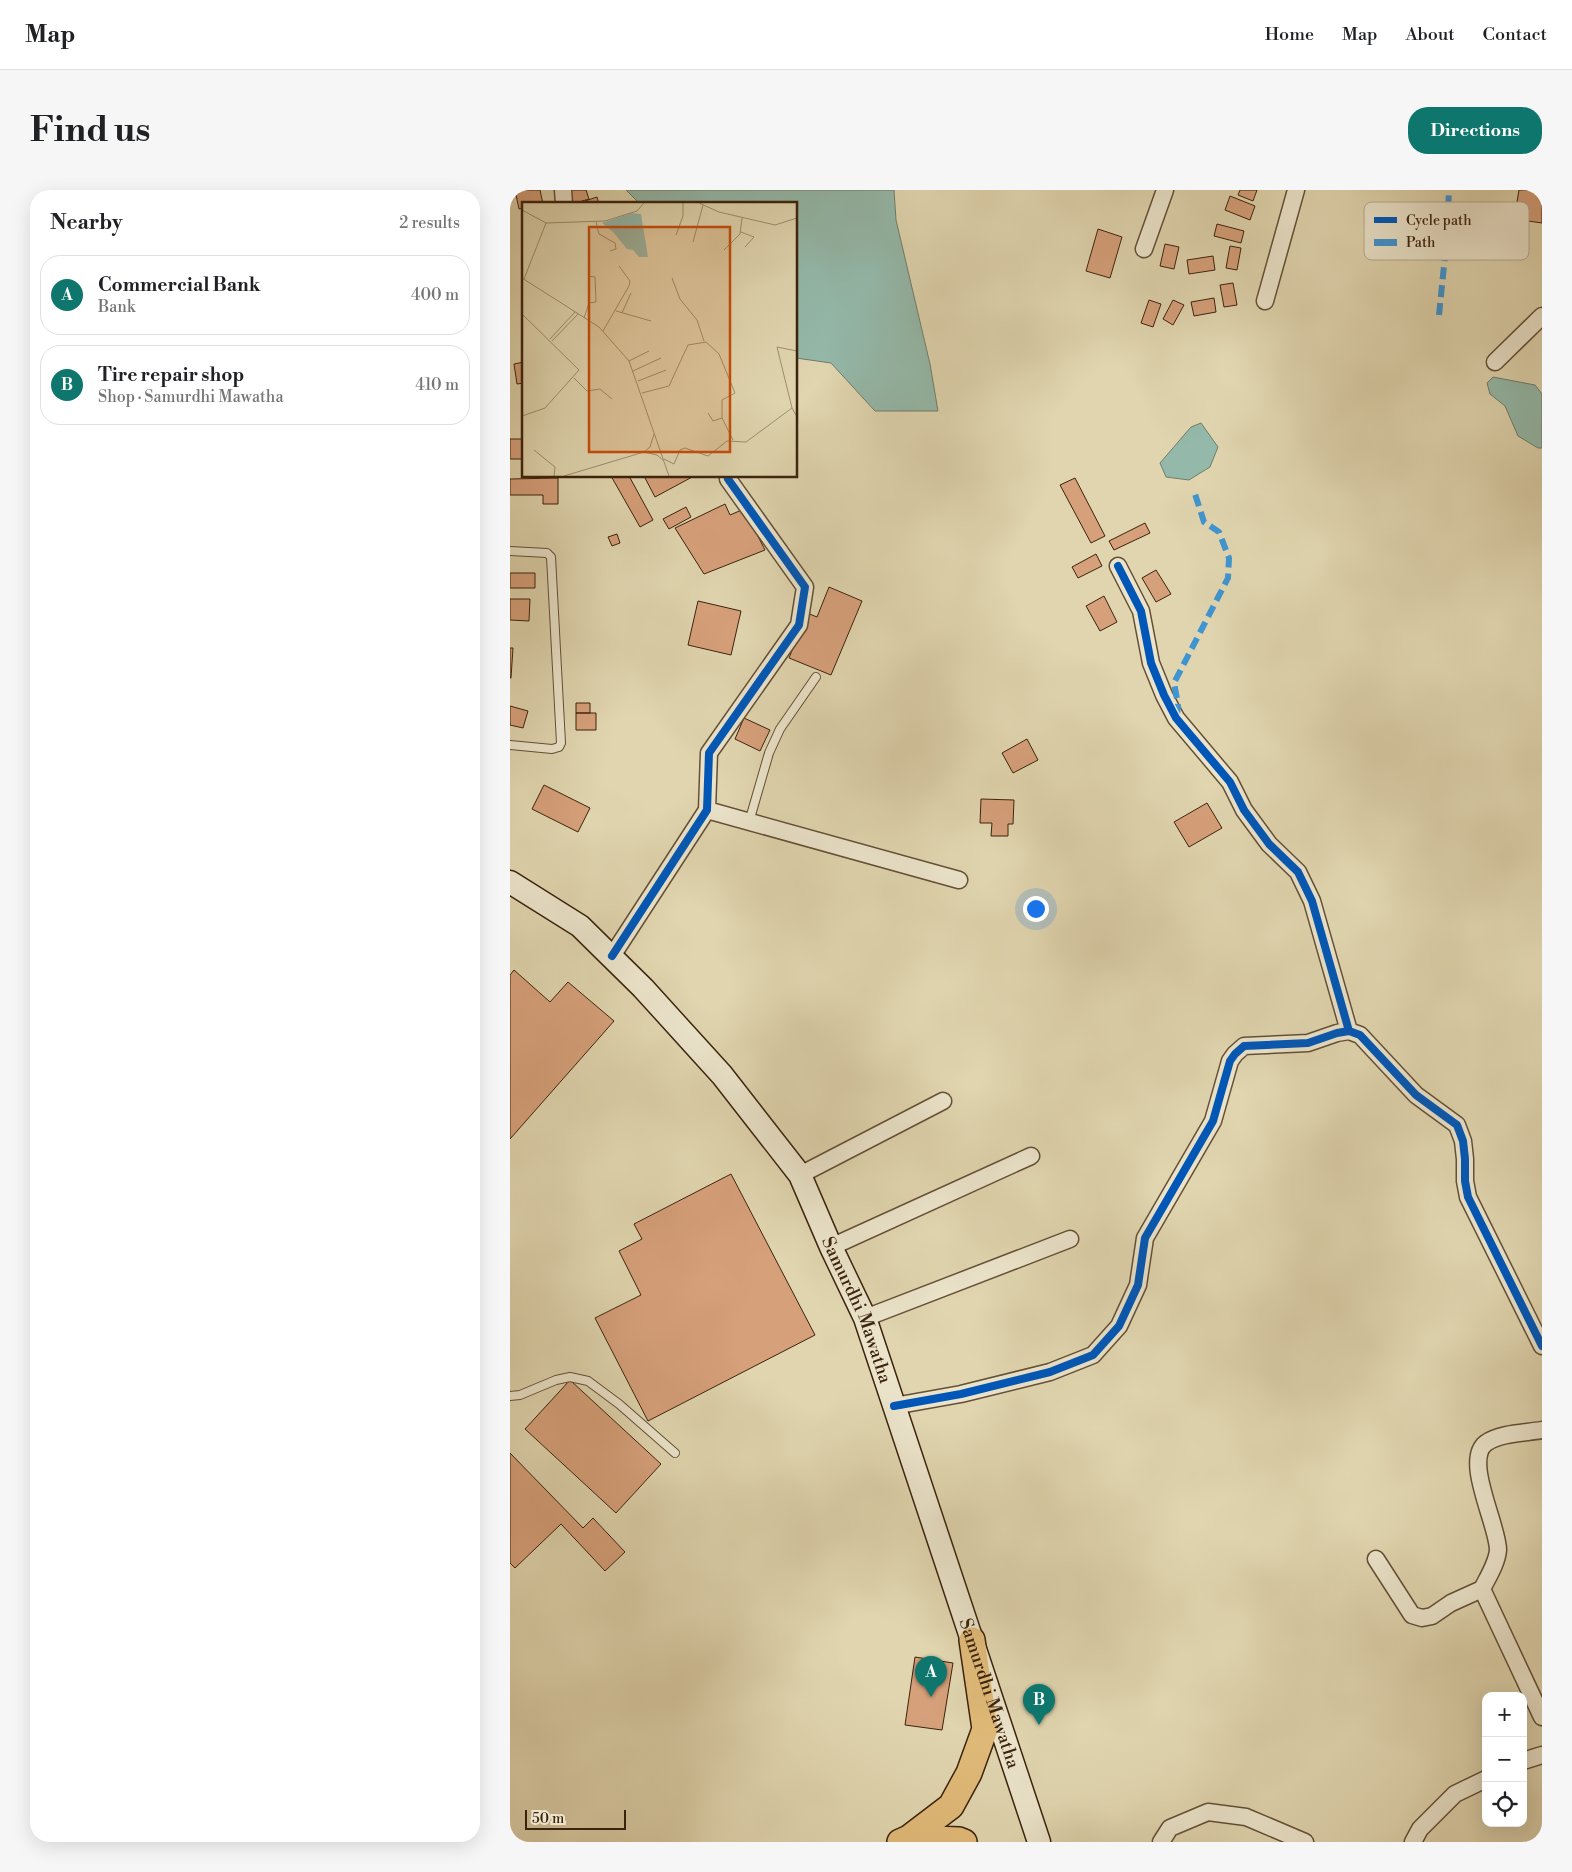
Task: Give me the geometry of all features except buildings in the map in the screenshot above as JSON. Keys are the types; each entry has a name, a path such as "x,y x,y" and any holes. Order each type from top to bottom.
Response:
{"main road":[{"name":"Samurdhi Mawatha","path":"510,882 580,926 612,956 722,1075 800,1175 831,1247 865,1318 1038,1842"},
{"path":"904,1840 951,1806 969,1773 985,1730 972,1640"},
{"path":"904,1840 958,1840 964,1842"}],"street":[{"path":"1144,249 1165,190"},
{"path":"1265,301 1296,190"},
{"path":"1496,362 1542,316"},
{"path":"612,956 707,810 709,753 799,625 805,587 728,479"},
{"path":"1118,566 1141,611 1151,663 1176,718 1230,782 1244,810 1269,844 1298,872 1312,902 1349,1031"},
{"path":"707,810 958,880"},
{"path":"894,1406 960,1394 1050,1372 1093,1355 1119,1326 1138,1284 1145,1238 1213,1121 1230,1061 1235,1054 1244,1046 1308,1043 1337,1032 1349,1031 1360,1036 1416,1095 1457,1125 1463,1141 1466,1159 1464,1182 1468,1197 1542,1346"},
{"path":"800,1175 943,1101"},
{"path":"831,1247 1031,1156"},
{"path":"865,1318 1070,1239"},
{"path":"1376,1558 1412,1615 1422,1618 1432,1616 1451,1604 1482,1589 1494,1565 1498,1551 1496,1536 1478,1472 1478,1456 1485,1444 1498,1438 1542,1430"},
{"path":"1482,1589 1542,1717"},
{"path":"1527,1760 1542,1755"},
{"path":"1413,1842 1420,1828 1455,1794 1482,1781"},
{"path":"1162,1842 1170,1828 1208,1812 1246,1817 1305,1842"}],"lane":[{"path":"510,551 547,553 551,557 561,743 559,747 552,749 510,745"},
{"path":"749,822 769,753 780,729 816,677"},
{"path":"510,1396 520,1395 556,1380 570,1377 588,1381 619,1404 675,1453"}],"shaded area":[{"path":"626,190 894,190 896,220 930,364 938,411 875,411 831,363 798,358 798,202 638,202"},
{"path":"1493,377 1535,385 1542,394 1542,448 1538,448 1518,436 1505,406 1490,394 1487,383"},
{"path":"1201,423 1218,447 1210,467 1189,480 1166,477 1160,463 1191,427"}],"marked path":[{"path":"1448,202 1449,190"},
{"path":"1439,315 1445,260"},
{"path":"1177,716 1178,704 1174,683 1228,578 1229,558 1219,532 1204,522 1194,491"}],"cycle path":[{"path":"612,956 707,810 709,753 799,625 805,587 728,479"},
{"path":"1118,566 1141,611 1151,663 1176,718 1230,782 1244,810 1269,844 1298,872 1312,901 1349,1031"},
{"path":"894,1406 961,1394 1050,1372 1093,1355 1119,1326 1138,1285 1145,1238 1213,1121 1230,1061 1235,1054 1244,1046 1308,1043 1349,1031 1360,1035 1416,1095 1457,1125 1463,1141 1465,1181 1468,1197 1542,1346"}],"place":[{"name":"Commercial Bank","path":"931,1697"},
{"name":"Tire repair shop","path":"1039,1725"}]}
